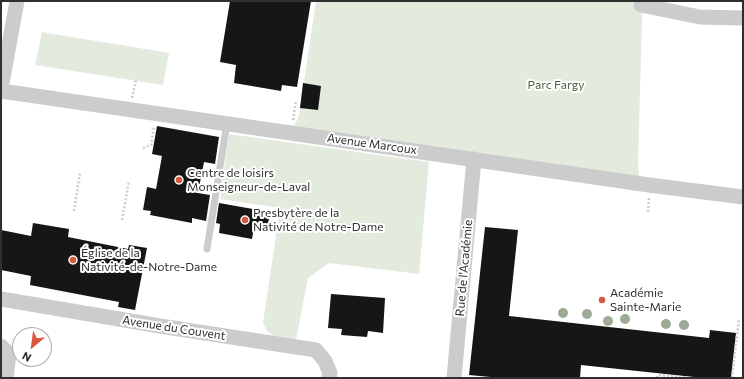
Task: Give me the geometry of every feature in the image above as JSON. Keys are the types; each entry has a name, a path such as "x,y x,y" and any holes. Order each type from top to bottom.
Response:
{"street":[{"path":"1,90 17,1"},
{"path":"641,5 700,17 743,18"},
{"name":"Avenue Marcoux","path":"1,90 650,186 743,197"},
{"name":"Rue de l'Académie","path":"454,378 474,159"},
{"name":"Avenue du Couvent","path":"1,299 160,326 316,350 325,361 330,373 330,378"},
{"path":"5,350 6,378"}],"lane":[{"path":"207,249 227,123"}],"path":[{"path":"291,132 296,101"},
{"path":"144,148 151,145 155,113"},
{"path":"74,211 80,173"},
{"path":"122,220 129,181"},
{"path":"732,378 739,319"},
{"path":"657,378 658,375 692,378"}],"green space":[{"name":"Parc Fargy","path":"316,1 640,1 642,17 638,164 640,184 291,132 299,116"},
{"path":"42,32 169,53 163,85 35,65"},
{"path":"229,134 429,162 419,274 329,263 308,278 295,345 275,337 267,331 263,323 280,208 220,199"}],"building":[{"path":"230,1 311,1 297,87 282,85 281,91 234,83 236,65 220,62"},
{"path":"303,83 321,86 318,110 300,108"},
{"name":"Centre de loisirs Monseigneur-de-Laval","path":"157,126 219,137 215,164 204,162 198,193 210,195 206,221 192,218 192,223 150,215 151,211 143,210 147,187 156,189 162,156 152,154"},
{"name":"Presbytère de la Nativité de Notre-Dame","path":"219,203 270,212 267,231 254,228 252,239 219,233 220,224 216,223"},
{"name":"Église de la Nativité-de-Notre-Dame","path":"33,223 69,229 68,237 128,249 129,245 147,248 135,310 118,307 119,302 30,285 31,276 1,270 1,230 31,236"},
{"path":"485,227 518,230 509,316 709,338 710,330 736,333 731,378 703,378 581,365 580,378 501,378 469,375"},
{"path":"331,294 385,298 383,333 368,331 367,337 341,335 342,329 328,328"}],"place":[{"name":"Centre de loisirs Monseigneur-de-Laval","path":"179,180"},
{"name":"Presbytère de la Nativité de Notre-Dame","path":"245,220"},
{"name":"Église de la Nativité-de-Notre-Dame","path":"73,260"},
{"name":"Académie Sainte-Marie","path":"602,300"}]}
